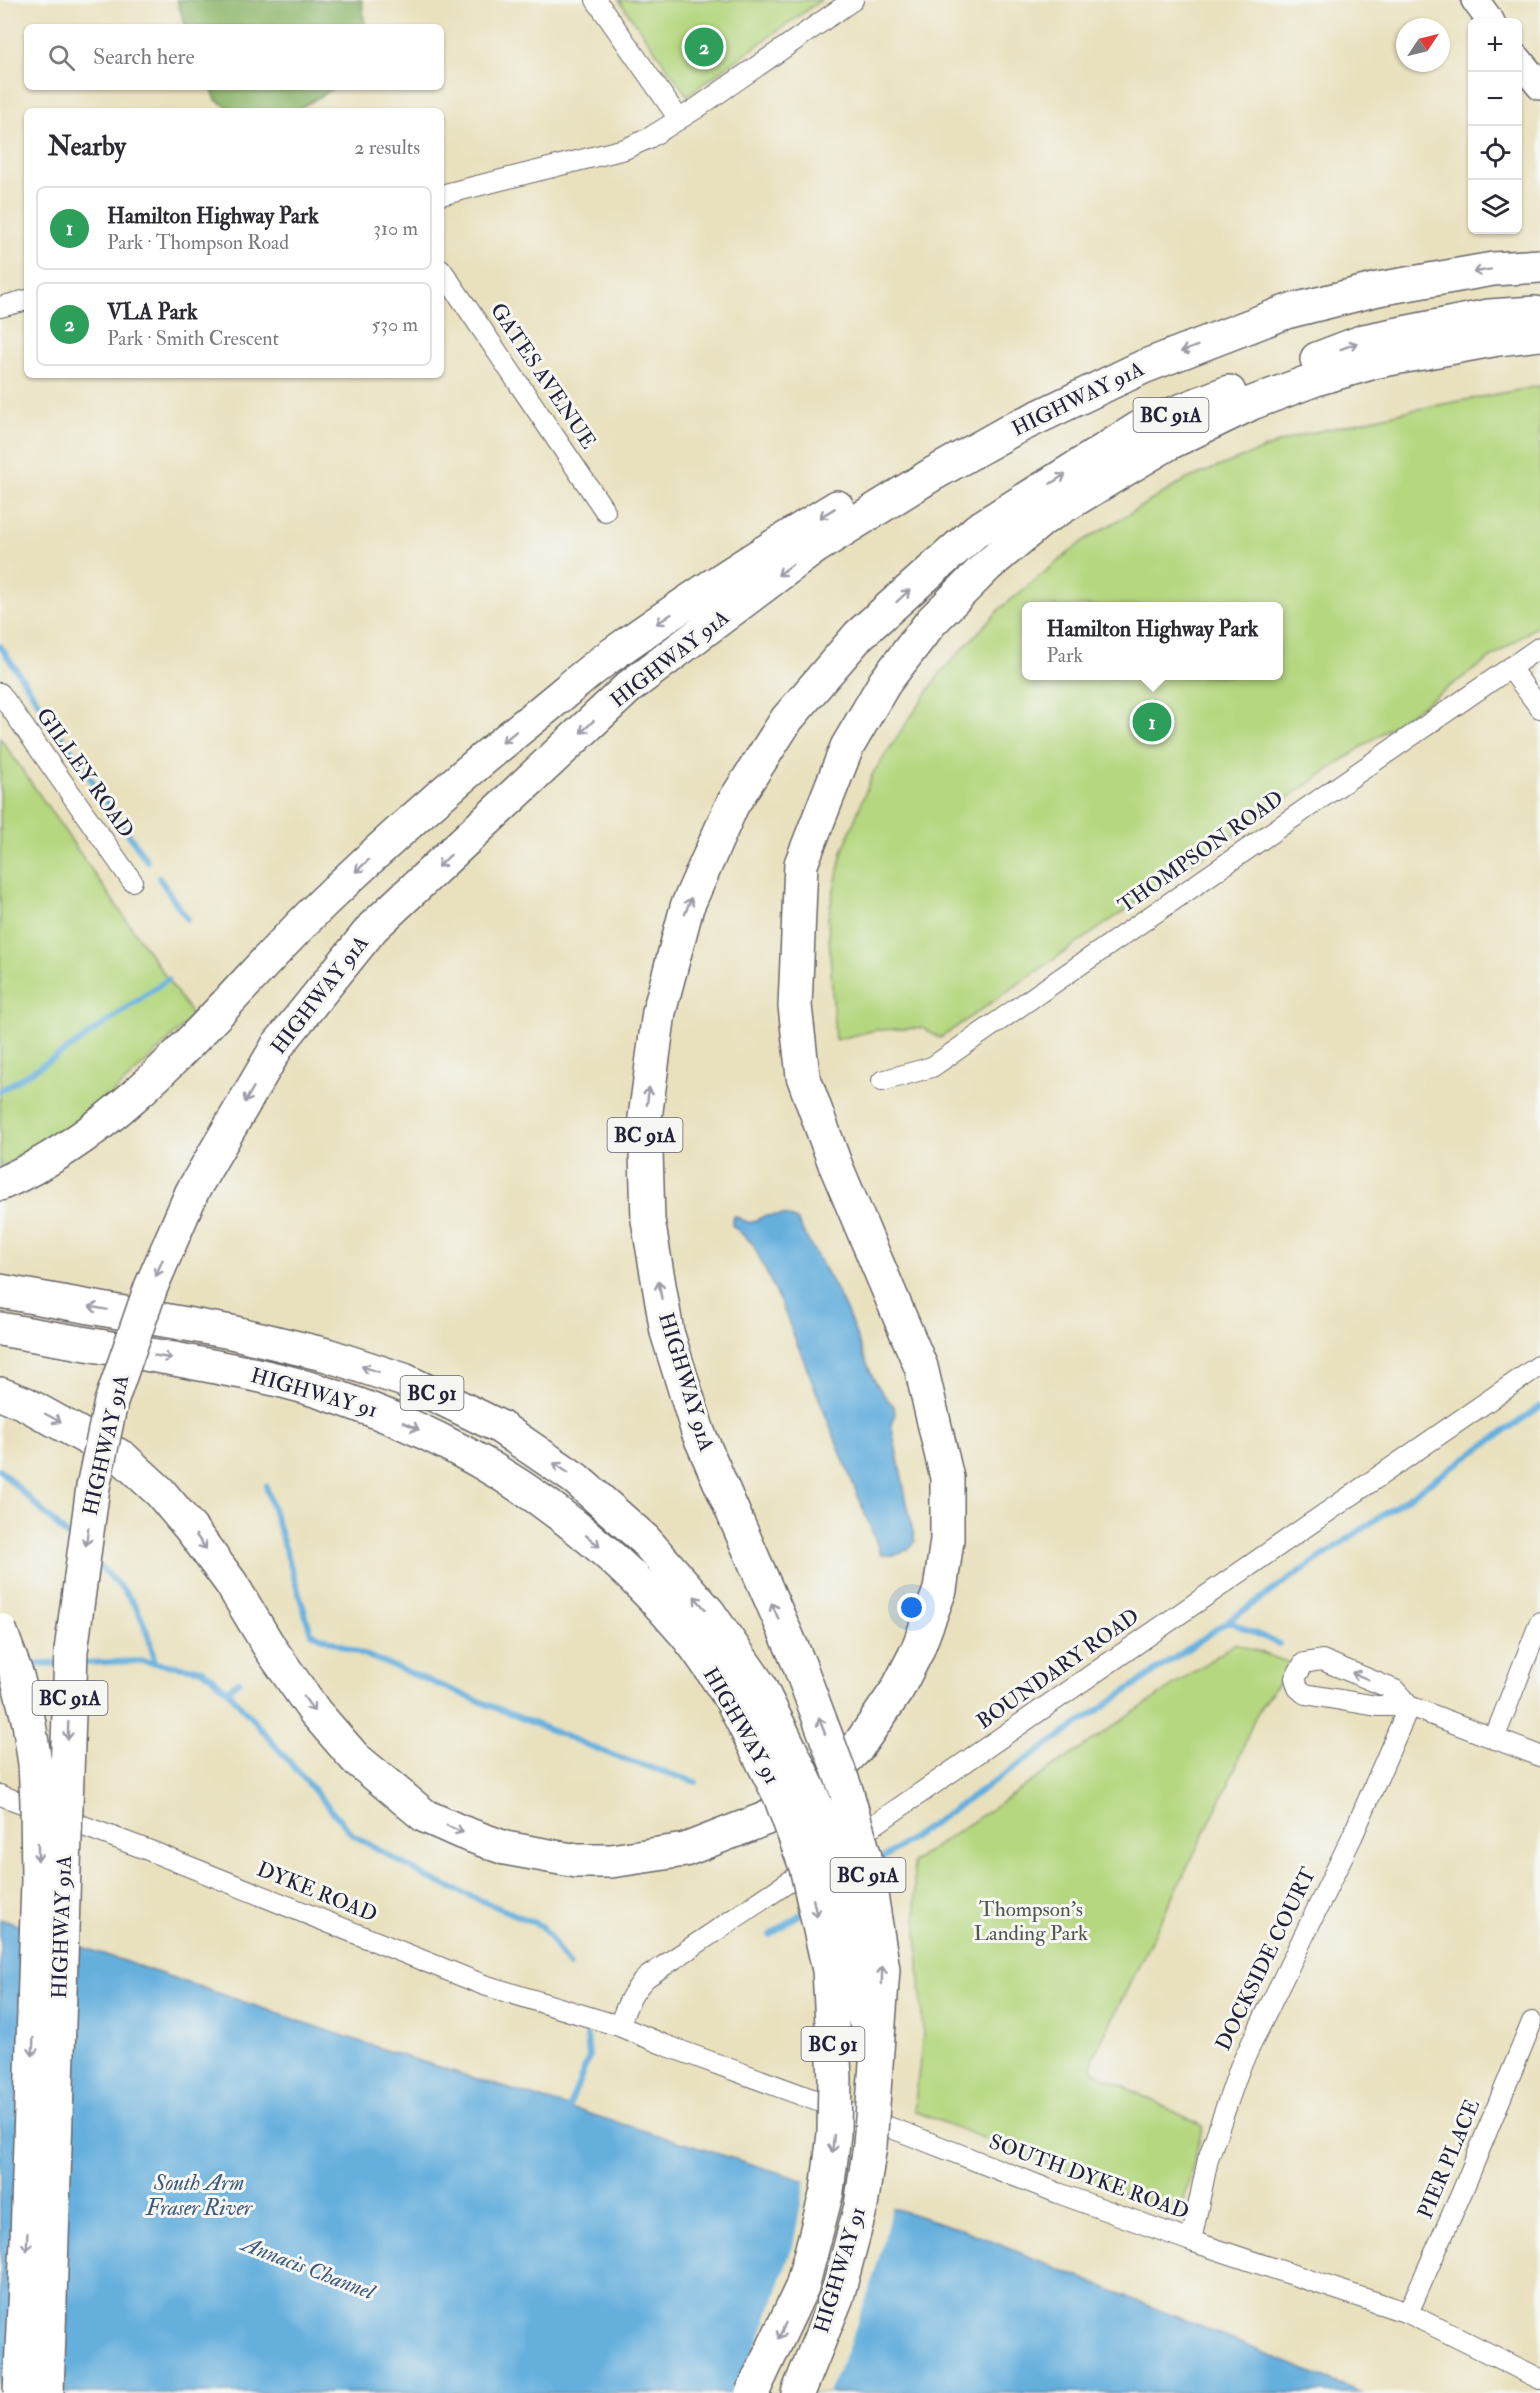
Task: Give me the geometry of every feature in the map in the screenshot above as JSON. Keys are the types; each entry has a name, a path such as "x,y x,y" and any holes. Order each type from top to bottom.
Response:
{"highway":[{"name":"HIGHWAY 91A","path":"47,2393 71,1651 93,1488 111,1402 151,1287 192,1192 278,1045 373,927 629,687 814,548 933,474 1013,429 1143,367 1286,312 1378,289 1493,269 1540,266"},
{"name":"HIGHWAY 91A","path":"874,2097 883,1969 865,1857 846,1790 799,1664 698,1432 667,1332 648,1220 645,1118 658,1012 687,907 732,805 787,719 859,635 977,530 1144,425 1364,341 1490,316 1540,313"},
{"path":"0,1394 24,1403 123,1458 160,1492 231,1583 270,1648 315,1712 355,1758 425,1816 505,1848 577,1861 611,1861 685,1850 767,1818 803,1794 857,1749 897,1690 917,1651 940,1590 947,1540 947,1478 921,1367 835,1164 803,1076 795,1006 801,864 847,747 885,682 931,622 987,566 1044,518 1167,444 1252,403 1378,361 1540,333"},
{"path":"0,1184 34,1170 75,1145 154,1077 332,894 466,772 609,657 748,561 841,505 948,446 1013,429"},
{"name":"HIGHWAY 91","path":"0,1291 231,1332 327,1355 404,1380 500,1427 576,1479 644,1539 709,1613 745,1692 806,1867 829,1970 835,2078 834,2134 827,2191 819,2223 802,2287 752,2393"},
{"name":"HIGHWAY 91","path":"0,1329 230,1369 314,1389 388,1415 457,1447 542,1499 621,1564 745,1692 813,1797 837,1866 859,1971 874,2097 861,2206 837,2297 798,2393"},
{"path":"0,1630 17,1676 29,1724 38,1802 38,1892 20,2393"}],"main road":[{"path":"1475,0 1488,18"},
{"path":"1522,64 1540,86"}],"street":[{"path":"596,0 679,120"},
{"path":"444,194 625,149 649,138 679,120 853,0"},
{"name":"GATES AVENUE","path":"444,273 604,510"},
{"path":"0,307 24,301"},
{"name":"THOMPSON ROAD","path":"882,1081 932,1067 1540,647"},
{"path":"1510,668 1540,708"},
{"name":"GILLEY ROAD","path":"0,693 132,881"},
{"name":"BOUNDARY ROAD","path":"619,2026 630,1998 647,1977 904,1805 1540,1365"},
{"path":"1494,1739 1540,1622"},
{"path":"1409,1706 1395,1690 1322,1660 1304,1663 1295,1678 1298,1688 1314,1697 1377,1707 1409,1706 1540,1756"},
{"name":"DOCKSIDE COURT","path":"1191,2241 1208,2159 1240,2067 1352,1837 1409,1706"},
{"name":"DYKE ROAD","path":"0,1795 148,1850 484,1985 619,2026"},
{"name":"PIER PLACE","path":"1407,2313 1462,2192 1532,2022"},
{"name":"SOUTH DYKE ROAD","path":"619,2026 676,2050 1191,2241 1407,2313 1540,2379"}],"green space":[{"path":"177,0 362,0 365,24 185,24"},
{"path":"619,0 821,0 687,95"},
{"path":"212,90 331,90 300,108 229,108 216,100"},
{"path":"1540,386 1540,624 940,1038 923,1028 876,1030 835,1040 828,918 842,852 873,773 941,672 1002,607 1083,541 1187,479 1294,437 1407,411"},
{"path":"0,738 193,1016 127,1081 79,1121 28,1154 0,1167"},
{"name":"Thompson's Landing Park","path":"1236,1643 1292,1664 1254,1719 1231,1779 1093,2058 1093,2071 1203,2126 1180,2216 914,2111 923,2034 913,1862"}],"water":[{"path":"785,1215 797,1220 840,1298 877,1385 894,1406 895,1414 891,1424 915,1542 900,1554 881,1554 783,1308 753,1244 732,1225 734,1216 750,1223 764,1216"},
{"name":"South Arm Fraser River","path":"0,1919 397,2054 967,2231 1362,2393 0,2393"}],"pier":[{"path":"806,2178 892,2204 869,2291 828,2393 734,2393 758,2343 793,2246"}],"waterway":[{"path":"0,646 147,861"},
{"path":"159,878 187,919"},
{"path":"0,1091 67,1050 168,979"},
{"path":"877,1862 1540,1407"},
{"path":"0,1470 75,1543"},
{"path":"266,1486 311,1633 617,1757 696,1782"},
{"path":"93,1560 118,1584 141,1616 155,1663"},
{"path":"1228,1621 1279,1644"},
{"path":"82,1663 141,1661 203,1670 227,1690 353,1835 428,1878 542,1926 569,1966"},
{"path":"25,1665 62,1663"},
{"path":"227,1690 239,1681"},
{"path":"770,1935 805,1911"},
{"path":"566,2114 589,2057 587,2036"}],"place":[{"name":"VLA Park","path":"704,47"},
{"name":"Hamilton Highway Park","path":"1152,722"}],"water label":[{"name":"Annacis Channel","path":"308,2268"}]}
